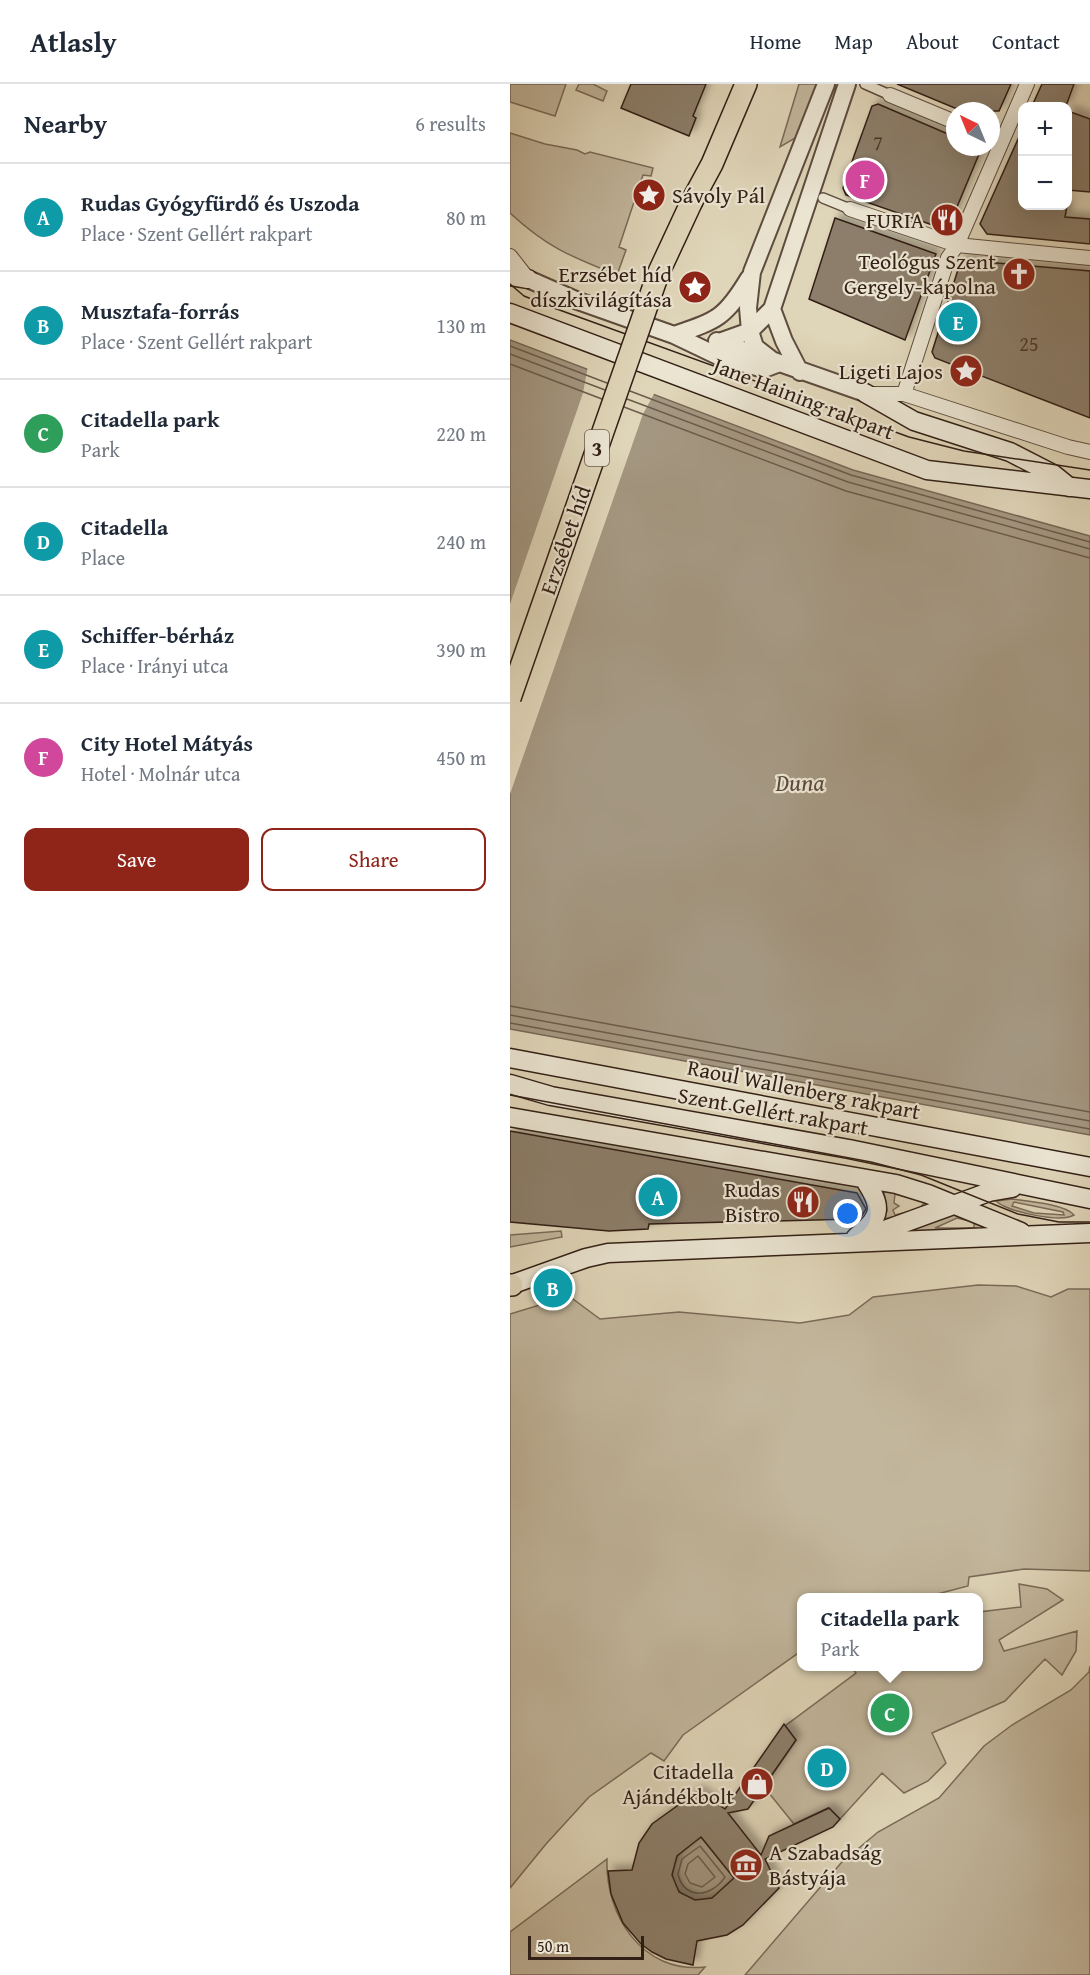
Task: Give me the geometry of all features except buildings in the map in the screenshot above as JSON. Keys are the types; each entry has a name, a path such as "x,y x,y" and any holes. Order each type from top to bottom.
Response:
{"main road":[{"name":"Erzsébet híd","path":"510,698 658,274 680,221 712,164 746,84"},
{"name":"Jane Haining rakpart","path":"510,313 927,470 1090,489"},
{"path":"865,393 914,421 1010,452 1053,474 1069,488"},
{"name":"Raoul Wallenberg rakpart","path":"510,1058 1090,1167"},
{"name":"Szent Gellért rakpart","path":"510,1084 551,1096 849,1149 1090,1199"},
{"name":"Szent Gellért rakpart","path":"510,1117 896,1184 1031,1235"},
{"path":"849,1242 865,1230 877,1216 877,1200 864,1179"},
{"name":"Szent Gellért rakpart","path":"849,1242 956,1206 988,1192 1027,1186"},
{"name":"Szent Gellért rakpart","path":"511,1285 569,1263 608,1253 1090,1233"}],"street":[{"path":"674,334 717,319 731,307 752,272 826,84"},
{"path":"722,341 750,331 772,309 847,84"},
{"path":"865,84 946,118"},
{"path":"1000,132 1027,84"},
{"path":"904,394 948,258 957,245 990,156"},
{"path":"823,198 957,245 1090,258"},
{"path":"510,256 519,277 578,301 674,334 720,357 764,369 777,364"},
{"path":"752,272 748,308 750,331 755,347 777,364"},
{"path":"772,309 784,341 800,372"},
{"path":"674,334 722,341 777,364 865,393 880,396 904,394 1090,452"}],"shaded area":[{"path":"510,84 566,84 555,116 510,102"},
{"path":"579,84 593,84 607,91 603,101 576,90"},
{"path":"799,84 820,84 802,134 780,147"},
{"path":"510,133 585,154 590,152 653,168 651,176 643,175 619,247 626,250 617,275 560,250 536,235 510,213"},
{"path":"883,1187 919,1197 934,1205 918,1212 882,1219 887,1211","holes":["895,1194 923,1201 919,1209 895,1215 893,1210 899,1206 894,1203"]},
{"path":"1012,1199 1045,1204 1062,1208 1074,1215 1058,1218 1034,1215 1011,1209 996,1201","holes":["1014,1202 1063,1212 1064,1215 1034,1213 1012,1206"]},
{"path":"957,1214 994,1228 907,1232","holes":["957,1218 974,1222 974,1228 935,1228"]},
{"path":"561,1231 562,1237 510,1247 510,1235"},
{"path":"978,1285 1016,1286 1051,1297 1068,1289 1090,1289 1090,1571 1024,1569 969,1577 968,1586 941,1593 797,1593 797,1654 683,1735 664,1761 651,1753 589,1797 510,1888 510,1314 569,1296 600,1319 679,1312 800,1323 849,1315 873,1297"},
{"path":"1019,1584 1047,1589 1063,1600 999,1640 1004,1651 1077,1631 1076,1651 1062,1675 1045,1659 1005,1701 932,1733 946,1763 928,1781 904,1793 882,1773 840,1819 828,1808 794,1824 764,1787 796,1740 785,1726 856,1673 854,1671 983,1671 983,1612 1021,1607"},
{"path":"1090,1666 1090,1975 745,1975 841,1863 878,1832 939,1798 984,1746 1012,1725 1071,1690 1089,1672"},
{"path":"607,1859 608,1880 613,1900 621,1920 632,1937 646,1951 663,1961 683,1967 705,1967 698,1975 510,1975 510,1932"}],"water":[{"name":"Duna","path":"510,340 853,470 1090,536 1090,1135 510,1029"},
{"path":"701,1837 734,1878 713,1897 695,1900 687,1897 676,1886 672,1870 673,1862 678,1855"}],"pier":[{"path":"588,366 655,392 643,414 510,794 510,604 583,393"}],"tram line":[{"path":"510,284 524,296 554,308 909,437 964,451 1090,470"},
{"path":"510,1095 871,1162 921,1175 1018,1214 1059,1222 1090,1222"}],"place":[{"name":"City Hotel Mátyás","path":"865,180"},
{"name":"Sávoly Pál","path":"649,195"},
{"name":"FURIA","path":"947,220"},
{"name":"Teológus Szent Gergely-kápolna","path":"1019,274"},
{"name":"Erzsébet híd díszkivilágítása","path":"695,287"},
{"name":"Schiffer-bérház","path":"958,322"},
{"name":"Ligeti Lajos","path":"966,371"},
{"name":"Rudas Gyógyfürdő és Uszoda","path":"658,1197"},
{"name":"Rudas Bistro","path":"803,1202"},
{"name":"Musztafa-forrás","path":"553,1288"},
{"name":"Citadella park","path":"890,1713"},
{"name":"Citadella","path":"827,1768"},
{"name":"Citadella Ajándékbolt","path":"757,1784"},
{"name":"A Szabadság Bástyája","path":"746,1865"}]}
